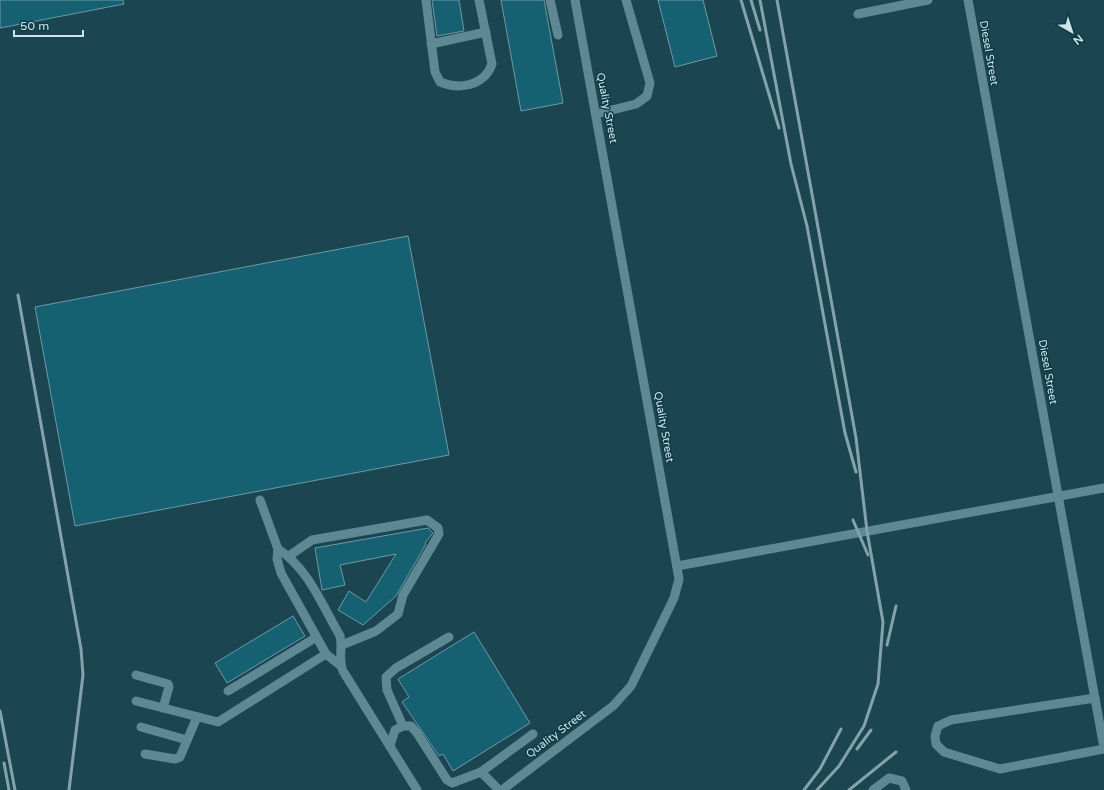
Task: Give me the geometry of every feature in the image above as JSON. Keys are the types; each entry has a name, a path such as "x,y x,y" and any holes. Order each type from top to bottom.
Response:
{"street":[{"path":"426,0 433,65 440,82 454,86 469,85 482,78 490,69 492,64 479,0"},
{"path":"550,0 558,35"},
{"name":"Quality Street","path":"501,790 612,706 631,686 676,593 679,579 575,0"},
{"path":"596,114 636,104 647,96 650,83 626,0"},
{"path":"858,14 928,0"},
{"name":"Diesel Street","path":"968,0 1104,749"},
{"path":"431,44 486,32"},
{"path":"677,566 1104,488"},
{"path":"260,500 278,549 277,559 281,573 316,638 326,654 341,666 418,790"},
{"path":"289,556 312,540 427,520 438,528 439,534 403,596 398,614 376,631 342,645"},
{"path":"278,549 298,564 340,636 342,645 341,666"},
{"path":"403,726 387,690 386,677 396,668 449,637"},
{"path":"228,690 316,638"},
{"path":"136,701 218,722 326,654"},
{"path":"136,675 168,684 169,687 163,708"},
{"path":"1095,698 947,721 938,726 934,736 936,744 944,752 1000,769 1104,749"},
{"path":"144,754 175,759 180,757 197,717"},
{"path":"390,746 395,730 403,726 411,726 447,780 452,784 480,772 533,734"},
{"path":"141,727 187,740"},
{"path":"480,772 501,790"},
{"path":"873,790 889,778 902,781 906,790"}],"building":[{"path":"0,0 123,0 124,4 0,28"},
{"path":"432,0 459,0 464,31 437,36"},
{"path":"501,0 544,0 563,103 521,111"},
{"path":"658,0 703,0 717,56 675,67"},
{"path":"408,236 449,455 75,526 35,307"},
{"path":"428,528 433,533 425,543 426,544 396,596 363,625 338,610 349,591 366,602 396,554 340,565 345,585 322,590 315,548"},
{"path":"293,616 305,636 227,683 215,663"},
{"path":"474,632 530,723 453,771 443,754 439,756 402,702 409,697 398,679"}],"railway":[{"path":"741,0 779,128"},
{"path":"751,0 760,30"},
{"path":"760,0 791,164 807,226 845,433 856,472"},
{"path":"777,0 856,438 867,531 883,622 878,684 864,726 839,766 817,790"},
{"path":"18,295 81,649 83,675 69,790"},
{"path":"853,520 868,555"},
{"path":"887,645 896,606"},
{"path":"0,711 15,790"},
{"path":"804,790 820,769 841,729"},
{"path":"857,749 871,730"},
{"path":"849,790 896,752"},
{"path":"4,763 9,790"}]}
